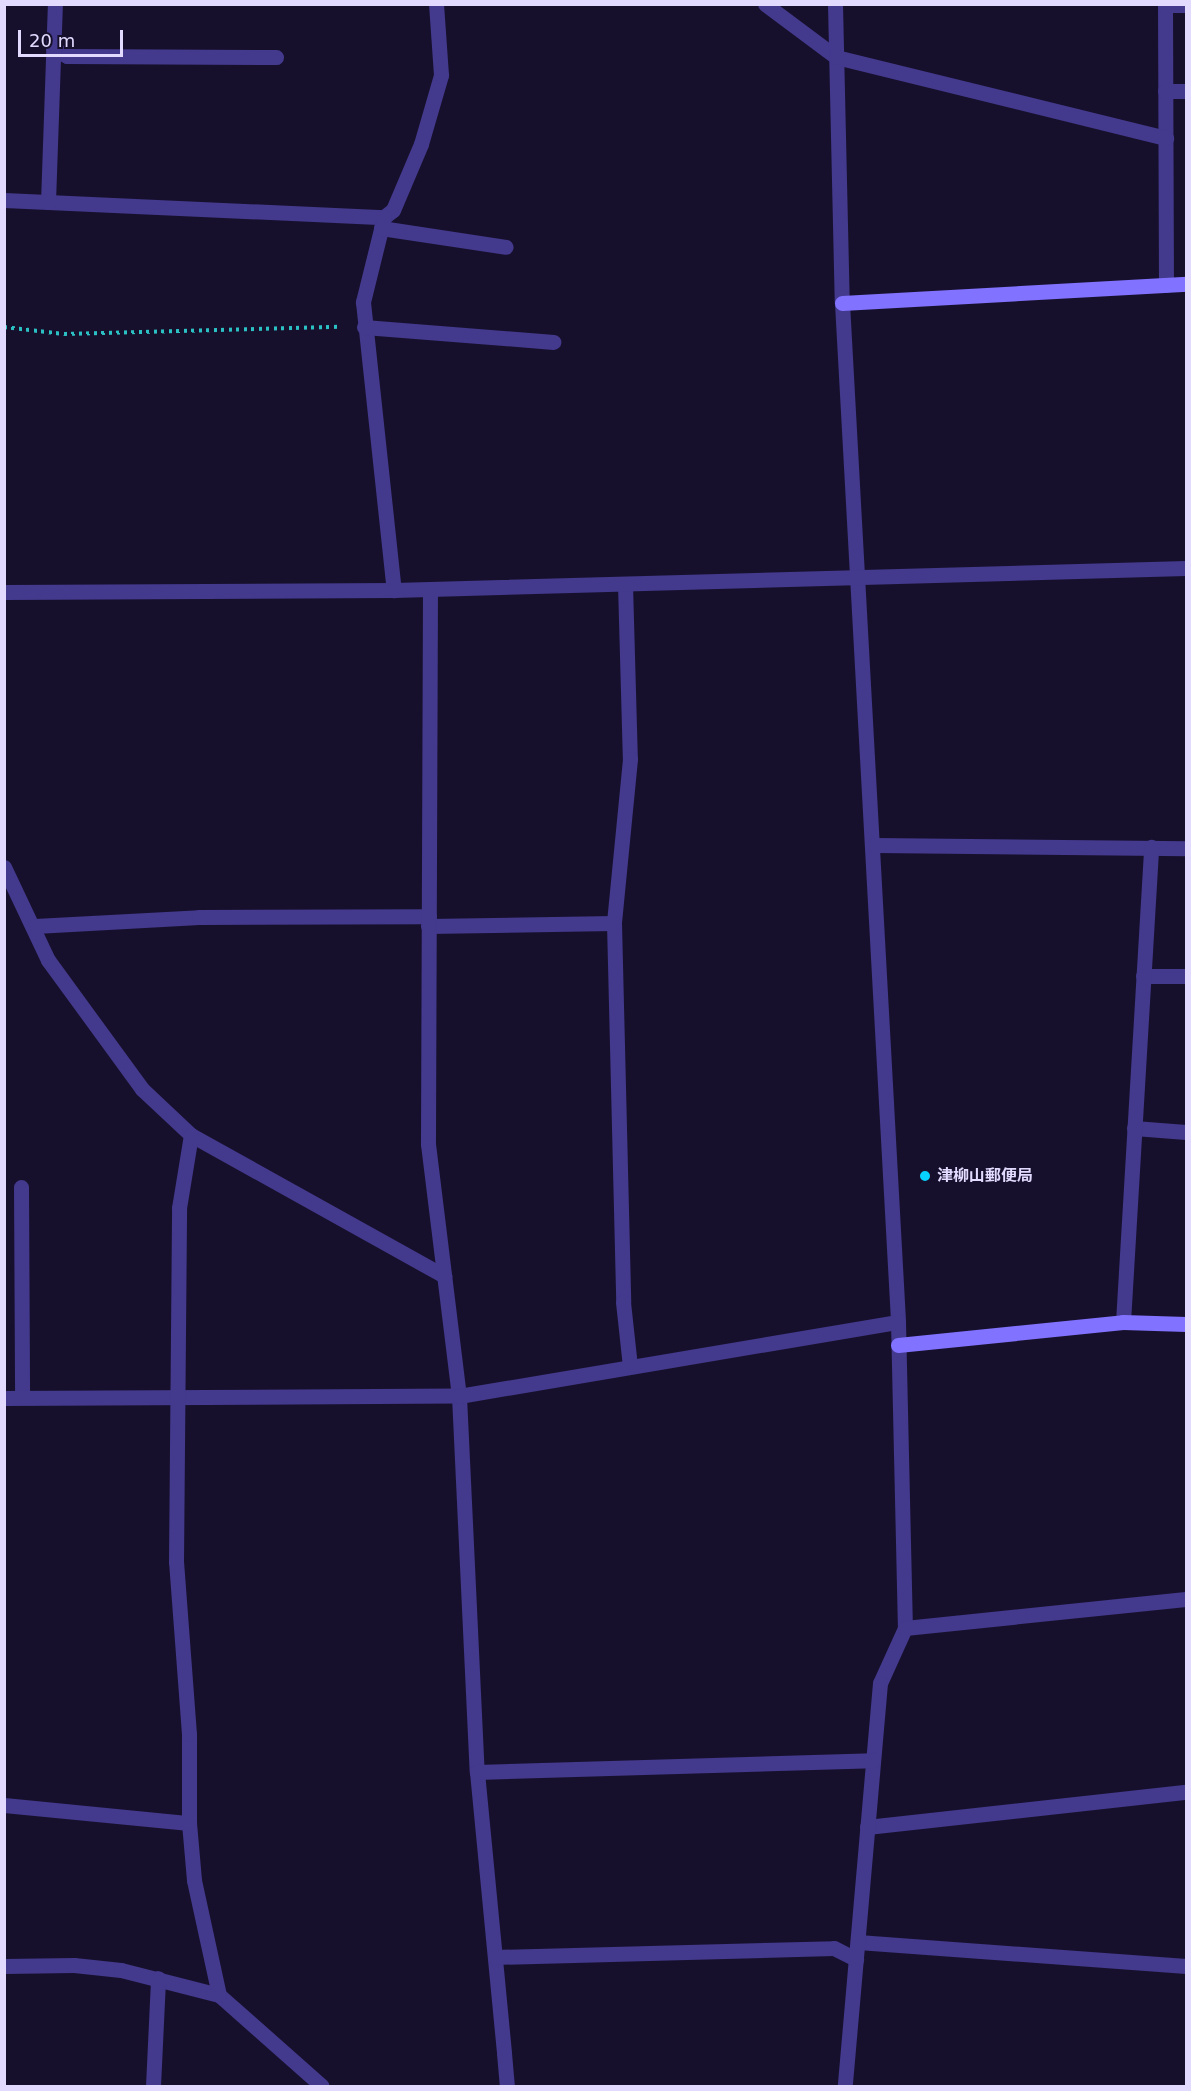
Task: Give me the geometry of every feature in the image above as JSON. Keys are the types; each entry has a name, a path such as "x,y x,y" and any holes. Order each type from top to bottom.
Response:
{"street":[{"path":"48,202 55,4"},
{"path":"394,590 363,302 382,222 393,210 421,144 441,75 436,4"},
{"path":"765,4 836,57 1166,138"},
{"path":"835,4 842,303 874,845 898,1322 904,1628 880,1683 844,2086"},
{"path":"1166,285 1165,5 1186,5"},
{"path":"53,48 67,56 276,57"},
{"path":"1165,91 1186,91"},
{"path":"4,200 382,222 506,248"},
{"path":"842,303 1186,284"},
{"path":"364,327 554,342"},
{"path":"4,592 394,590 1186,568"},
{"path":"625,584 630,759 614,922 623,1302 630,1366"},
{"path":"430,589 428,1144 459,1396 477,1772 507,2086"},
{"path":"874,845 1186,848"},
{"path":"1123,1322 1151,847"},
{"path":"4,867 35,926 48,960 142,1089 191,1135 444,1276"},
{"path":"35,926 200,917 614,922"},
{"path":"1143,975 1186,976"},
{"path":"1134,1128 1186,1132"},
{"path":"191,1135 179,1208 176,1562 189,1734 189,1823 194,1880 219,1995"},
{"path":"21,1186 22,1397"},
{"path":"4,1398 459,1396 898,1322"},
{"path":"898,1345 1123,1322 1186,1324"},
{"path":"904,1628 1186,1599"},
{"path":"477,1772 873,1760"},
{"path":"867,1827 1186,1792"},
{"path":"4,1805 189,1823"},
{"path":"858,1942 1186,1966"},
{"path":"495,1957 834,1948 856,1959"},
{"path":"4,1966 74,1965 158,1978 219,1995 322,2086"},
{"path":"153,2086 158,1978"}],"path":[{"path":"4,327 64,334 364,327"}],"place":[{"name":"津柳山郵便局","path":"925,1176"}]}
